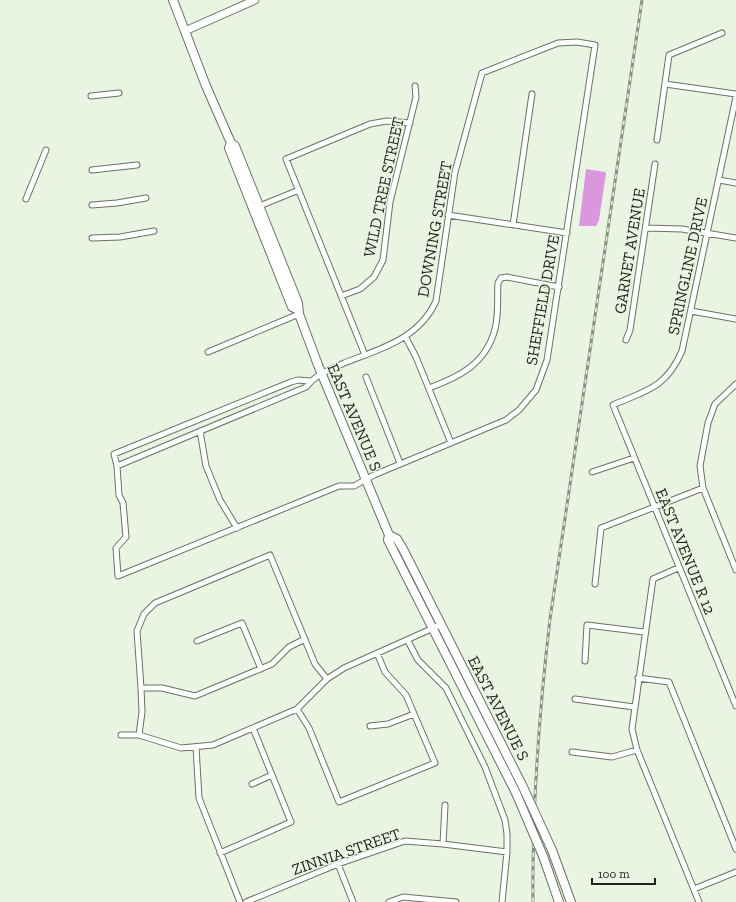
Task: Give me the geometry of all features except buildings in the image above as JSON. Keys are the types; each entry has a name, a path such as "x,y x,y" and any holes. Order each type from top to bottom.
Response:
{"main road":[{"name":"EAST AVENUE S","path":"173,0 231,143 235,146 260,207 298,303 298,312 321,373 390,535 397,539 400,544 523,787 552,850 571,902"},
{"path":"185,31 255,0"},
{"name":"EAST AVENUE S","path":"231,143 229,148 292,306 298,312"},
{"name":"EAST AVENUE S","path":"390,535 388,540 432,630 516,793 543,856 559,902"}],"street":[{"path":"657,140 669,55 722,33"},
{"name":"SHEFFIELD DRIVE","path":"116,466 119,495 123,503 126,537 116,548 118,576 339,486 354,486 400,463 506,420 519,410 536,390 547,360 595,45 577,42 558,43 482,73"},
{"name":"DOWNING STREET","path":"116,466 306,387 310,381 321,373 406,338 425,320 436,301 455,172 482,73"},
{"path":"665,84 736,96"},
{"name":"WILD TREE STREET","path":"341,296 360,288 374,277 383,260 390,202 416,97 415,86"},
{"path":"91,96 119,93"},
{"path":"513,225 532,94"},
{"name":"SPRINGLINE DRIVE","path":"613,405 660,384 675,366 682,351 736,96"},
{"path":"365,355 286,159 370,124 387,120 410,123"},
{"path":"26,199 46,150"},
{"name":"GARNET AVENUE","path":"626,340 630,330 655,164"},
{"path":"92,170 137,165"},
{"path":"242,179 248,185 256,206 260,207 299,190"},
{"path":"719,180 736,183"},
{"path":"92,205 146,198"},
{"path":"448,216 567,233"},
{"path":"646,228 682,229 736,238"},
{"path":"92,238 120,237 154,231"},
{"path":"429,388 461,375 474,366 481,356 490,342 495,328 498,283 501,278 507,277 559,287"},
{"path":"691,311 736,319"},
{"path":"208,352 217,350 298,312"},
{"path":"406,338 416,357 451,443"},
{"path":"366,377 400,463"},
{"path":"116,466 114,454 291,382 298,380 310,381"},
{"path":"736,384 715,404 708,423 700,466 703,488 736,570"},
{"name":"EAST AVENUE R 12","path":"613,405 678,568 736,706"},
{"path":"200,431 206,466 220,500 237,528"},
{"path":"592,472 634,458"},
{"path":"595,584 601,528 703,488"},
{"path":"139,736 142,712 138,631 144,614 155,602 270,555 315,664 327,679"},
{"path":"678,568 652,579 632,728 637,750 699,902"},
{"path":"197,641 242,623 261,669"},
{"path":"121,735 139,736 181,748 213,745 297,709 327,679 344,668 408,641 440,625"},
{"path":"585,661 587,625 644,632"},
{"path":"141,688 162,688 195,696 272,664 289,647 305,640"},
{"path":"408,641 418,660 446,688 485,767 505,820 507,834 502,902"},
{"path":"297,709 309,728 339,802 435,763 406,695 385,672 377,653"},
{"path":"638,678 669,682 736,849"},
{"path":"575,699 634,707"},
{"path":"370,726 388,724 414,714"},
{"path":"220,852 291,822 253,728"},
{"path":"196,747 199,798 240,902"},
{"path":"572,752 612,757 637,750"},
{"path":"252,784 272,775"},
{"path":"443,844 445,805"},
{"name":"ZINNIA STREET","path":"246,902 338,864 405,841 506,852"},
{"path":"338,864 353,902"},
{"path":"694,889 736,872"},
{"path":"388,902 403,897 456,902"}],"shaded area":[{"path":"586,169 606,173 599,220 596,226 579,226"}],"railway":[{"path":"533,902 537,760 550,619 642,0"}]}
